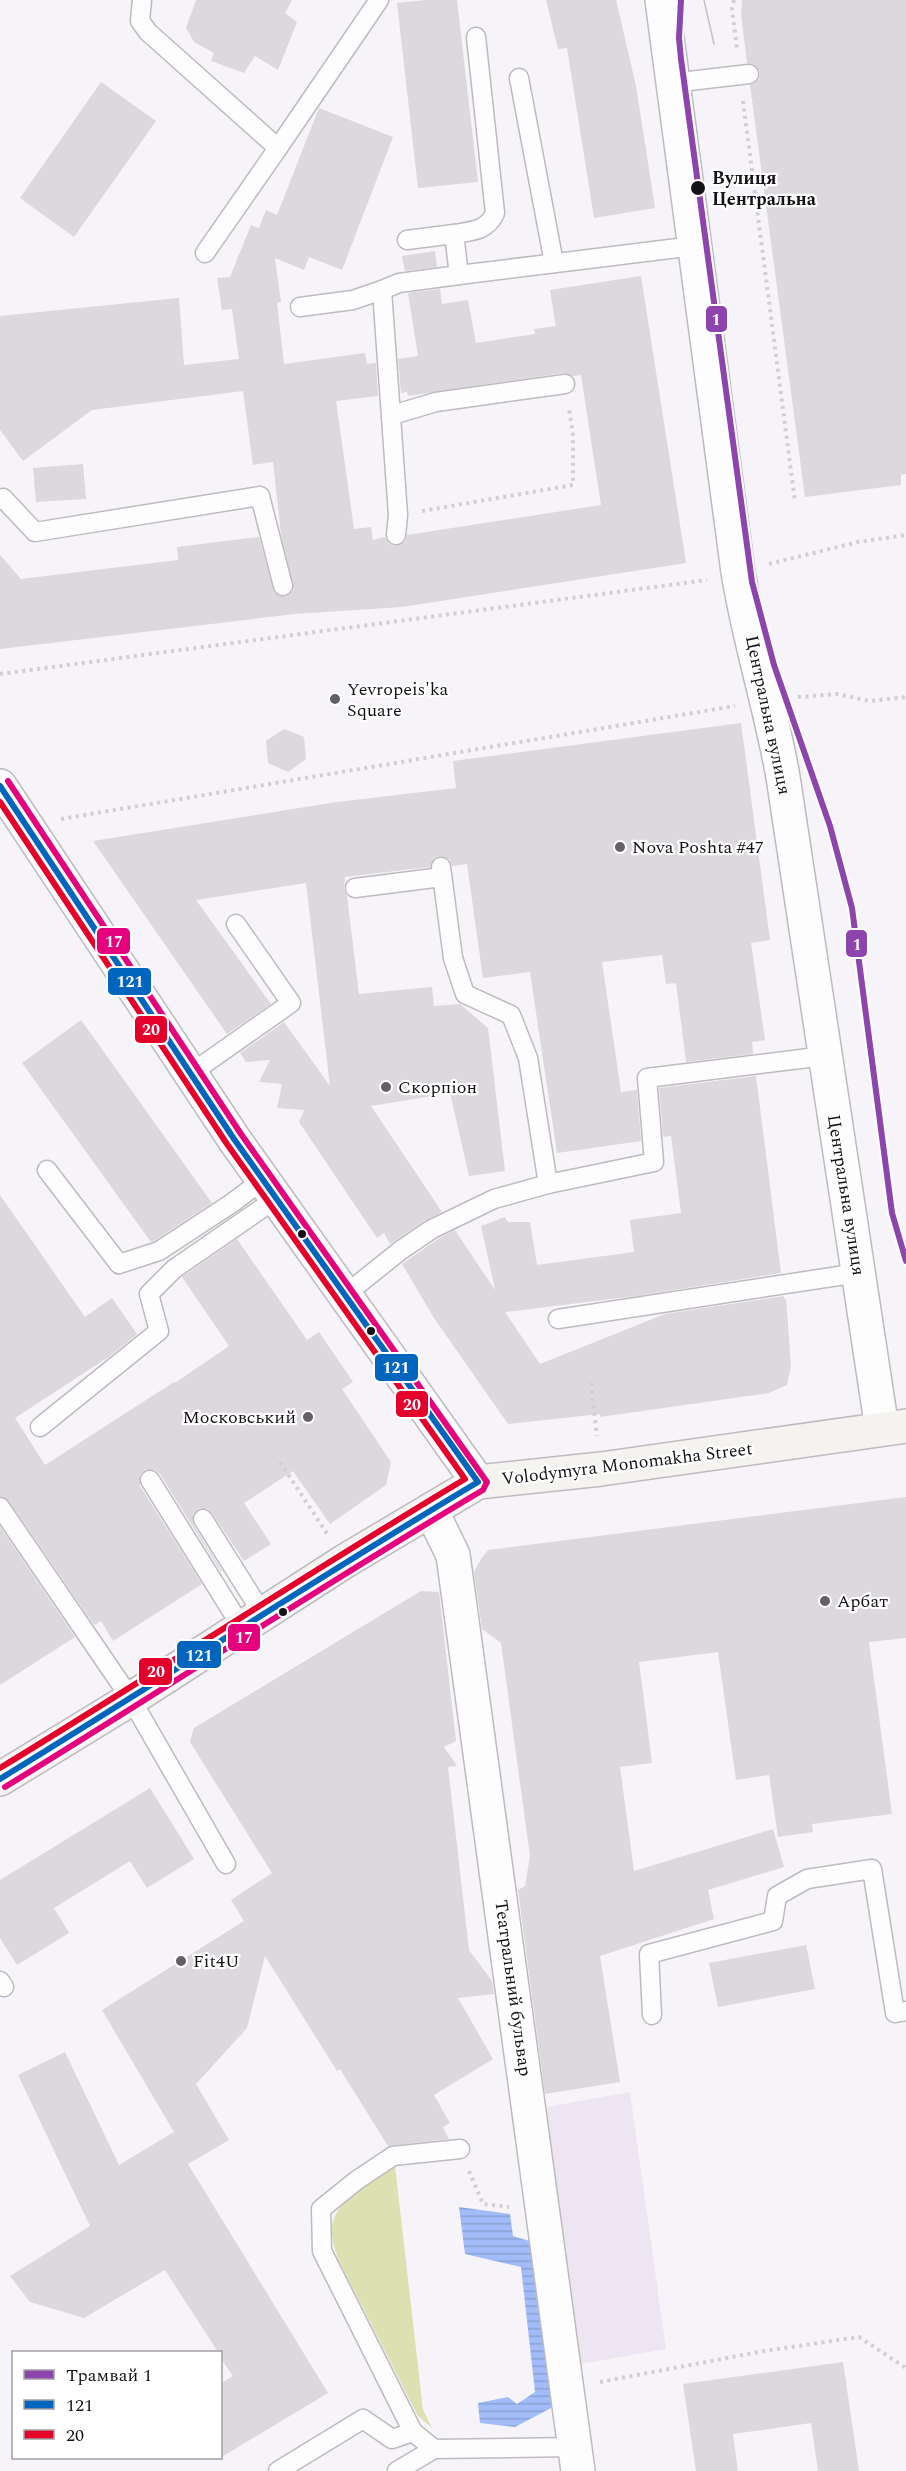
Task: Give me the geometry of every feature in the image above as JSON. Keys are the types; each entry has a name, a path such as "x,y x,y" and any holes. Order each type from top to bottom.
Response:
{"main road":[{"name":"Volodymyra Monomakha Street","path":"0,1779 131,1699 345,1561 478,1482 601,1469 894,1428"}],"street":[{"name":"Центральна вулиця","path":"662,0 738,572 753,652 781,767 858,1273 894,1428"},
{"path":"0,786 190,1074 478,1482"},
{"name":"Театральний бульвар","path":"431,1510 453,1555 576,2459"}],"lane":[{"path":"142,0 140,21 148,32 278,148"},
{"path":"206,253 380,0"},
{"path":"407,240 483,229 491,223 495,213 477,37"},
{"path":"672,83 744,75"},
{"path":"519,78 554,263"},
{"path":"454,234 459,275"},
{"path":"300,307 352,300 399,283 693,246"},
{"path":"382,290 398,515 396,535"},
{"path":"392,415 436,402 565,384"},
{"path":"0,500 3,498 35,532 260,496 283,586"},
{"path":"355,888 441,872 453,958 465,994 511,1015 528,1058 542,1185"},
{"path":"190,1074 291,1003 236,924"},
{"path":"346,1294 432,1230 494,1198 542,1185 654,1162 647,1078 825,1056"},
{"path":"47,1170 119,1264 159,1251 232,1203 270,1188"},
{"path":"40,1427 159,1331 149,1294 174,1269 270,1188"},
{"path":"558,1319 858,1273"},
{"path":"150,1480 252,1619"},
{"path":"0,1507 131,1699 226,1864"},
{"path":"202,1520 252,1619"},
{"path":"652,2015 648,1954 773,1921 777,1896 807,1879 872,1869 895,2013 906,2012"},
{"path":"460,2149 393,2156 357,2180 321,2209 322,2251 412,2432 434,2449 576,2459"},
{"path":"278,2471 363,2419 392,2439 412,2432"},
{"path":"397,2471 434,2449"}],"path":[{"path":"734,0 732,8 744,75 795,502"},
{"path":"398,515 573,485 573,435 565,384"},
{"path":"0,674 697,583 858,542 906,535"},
{"path":"26,825 766,700 837,694 870,701 906,697"},
{"path":"591,1383 601,1469"},
{"path":"280,1462 345,1561"},
{"path":"460,2149 483,2204 544,2211"},
{"path":"566,2389 764,2351 859,2337 906,2368"}],"shaded area":[{"path":"630,2092 666,2349 569,2366 535,2109"}],"green space":[{"path":"395,2166 423,2410 432,2428 418,2416 338,2259 332,2236 332,2224 336,2213 344,2204 364,2186"}],"water":[{"path":"459,2207 510,2214 513,2236 536,2243 553,2407 515,2427 480,2423 478,2403 508,2397 517,2404 535,2392 521,2267 465,2254"}],"building":[{"path":"196,0 292,0 285,13 297,22 278,70 255,56 244,73 211,61 214,53 194,42 186,28"},
{"path":"457,0 478,182 418,188 397,3"},
{"path":"546,0 616,0 636,86 655,208 594,218 567,48 558,49"},
{"path":"742,0 906,0 906,474 901,475 901,485 805,497 750,85 759,79 760,72 754,64 747,63 741,14"},
{"path":"101,82 156,121 74,237 20,198"},
{"path":"319,108 393,137 342,270 309,257 304,270 275,258 281,302 277,303 284,364 365,353 367,364 376,363 378,396 336,401 354,529 371,527 373,540 385,537 389,544 395,546 405,542 407,535 601,505 581,375 573,376 563,373 408,396 407,392 401,393 398,359 418,356 408,293 440,289 442,304 468,300 476,343 535,334 534,329 556,326 550,290 641,276 686,563 402,607 295,614 0,649 0,555 21,579 178,560 177,547 259,537 275,593 285,597 294,590 281,534 273,462 253,465 243,391 92,410 23,461 0,430 0,316 179,298 184,365 239,359 232,309 222,310 217,278 230,277 251,225 259,228 266,210 277,215"},
{"path":"435,251 437,267 405,271 402,256"},
{"path":"83,464 86,499 36,502 33,468"},
{"path":"741,723 770,940 751,943 765,1040 752,1042 753,1054 686,1062 676,983 666,984 662,955 602,962 621,1092 637,1090 641,1141 557,1153 530,972 483,978 467,864 452,866 450,860 440,856 434,858 430,867 345,877 344,889 347,896 359,994 432,987 434,1006 460,1004 488,1028 505,1171 469,1176 450,1093 371,1106 442,1212 390,1244 384,1233 377,1238 299,1122 304,1110 277,1108 282,1084 259,1082 270,1060 246,1062 240,1053 284,1022 330,1086 306,883 196,900 271,1004 227,1034 93,841 337,802 456,788 453,761"},
{"path":"284,729 304,737 306,759 288,772 268,763 266,741"},
{"path":"81,1020 212,1203 151,1242 22,1063"},
{"path":"756,1076 781,1273 636,1296 505,1312 540,1364 665,1314 784,1296 791,1365 787,1385 769,1393 600,1417 600,1414 508,1424 434,1318 402,1264 455,1230 495,1290 481,1226 505,1217 508,1222 530,1222 537,1265 634,1252 630,1220 681,1213 671,1136 663,1137 659,1088"},
{"path":"0,1195 85,1317 112,1298 137,1334 110,1356 15,1418 45,1465 229,1346 182,1277 237,1239 307,1340 319,1332 353,1382 342,1389 391,1462 386,1485 330,1524 293,1471 244,1503 271,1544 244,1561 212,1513 208,1509 198,1509 193,1514 193,1524 221,1572 160,1474 155,1470 145,1470 140,1475 140,1486 202,1584 113,1641 101,1621 94,1625 9,1501 0,1496"},
{"path":"906,1497 906,1638 869,1642 892,1814 812,1824 813,1832 778,1837 769,1775 736,1780 718,1652 639,1662 652,1763 620,1767 634,1871 773,1829 784,1867 708,1890 714,1919 600,1956 620,2082 545,2094 518,1890 525,1886 530,1856 501,1643 482,1629 474,1572 481,1559 488,1550"},
{"path":"0,1527 75,1637 0,1685"},
{"path":"421,1591 439,1592 456,1741 444,1747 457,1766 448,1767 469,1950 492,1981 494,1994 458,1998 493,2059 434,2095 450,2123 443,2127 449,2139 388,2146 340,2069 337,2071 265,1956 247,2028 196,2084 229,2140 188,2164 328,2393 222,2457 222,2383 233,2376 222,2360 222,2351 217,2351 165,2270 84,2318 30,2302 10,2276 90,2226 18,2075 65,2052 119,2165 174,2132 102,2010 244,1921 231,1900 272,1873 190,1742 194,1728"},
{"path":"150,1788 194,1859 147,1888 130,1861 54,1908 69,1933 17,1965 0,1938 0,1880"},
{"path":"806,1945 815,1989 718,2007 709,1963"},
{"path":"843,2362 859,2471 818,2471 811,2423 733,2434 738,2471 696,2471 683,2384"}],"tram line":[{"name":"1","path":"681,0 679,38 681,59 752,582 774,665 830,826 852,908 892,1213 906,1261"},
{"path":"704,0 714,44"}],"transit line":[{"name":"17","path":"5,1787 362,1563 483,1490 487,1482 241,1134 8,781"},
{"name":"121","path":"0,786 234,1139 478,1482 0,1779"},
{"name":"20","path":"0,802 227,1144 465,1479 0,1768"}],"place":[{"name":"Вулиця Центральна","path":"698,188"},
{"name":"Yevropeis'ka Square","path":"335,699"},
{"name":"Nova Poshta #47","path":"620,847"},
{"name":"Скорпіон","path":"386,1087"},
{"name":"Московський","path":"308,1417"},
{"name":"Арбат","path":"825,1601"},
{"name":"Fit4U","path":"181,1961"}]}
